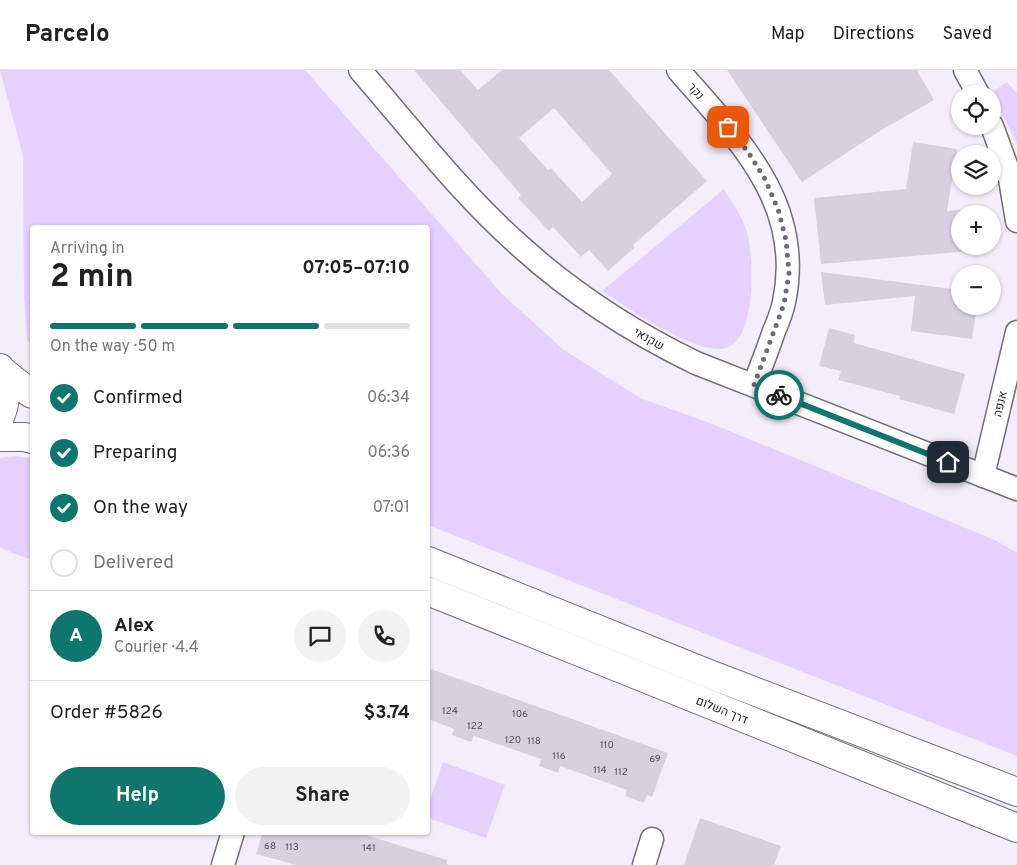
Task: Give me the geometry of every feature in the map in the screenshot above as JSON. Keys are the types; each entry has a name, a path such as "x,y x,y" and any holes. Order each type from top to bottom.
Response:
{"street":[{"name":"שקנאי","path":"360,70 494,222 547,270 604,312 696,363 1017,489"},
{"name":"נקר","path":"678,70 748,152 765,179 778,209 786,240 789,273 784,304 754,385"},
{"path":"965,70 973,85"},
{"path":"995,135 1009,173 1017,221"},
{"name":"אנפה","path":"984,476 1017,332"},
{"path":"0,369 30,393"},
{"path":"0,369 6,396 0,417"},
{"path":"0,437 30,438"},
{"path":"430,562 709,674 1017,792"},
{"name":"דרך השלום","path":"430,592 1017,828"},
{"path":"223,865 233,835"},
{"path":"644,865 652,838"}],"shaded area":[{"path":"0,70 305,70 502,294 564,350 640,398 710,423 995,540 1017,553 1017,756 430,526 430,225 30,225 30,344 27,339 24,296 23,156"},
{"path":"1007,82 1017,94 1017,143 1001,112 1001,86"},
{"path":"724,189 740,215 747,232 752,279 747,317 742,333 733,344 721,349 708,348 677,336 602,291"},
{"path":"13,456 30,458 30,559 0,548 0,458"},
{"path":"443,762 505,785 486,838 430,819 430,800"}],"building":[{"path":"414,70 460,70 478,90 502,70 609,70 707,181 633,245 635,247 608,271 589,250 581,257 553,227 549,231 518,198 521,195","holes":["554,108 612,174 582,202 551,168 548,170 519,138"]},
{"path":"727,70 917,70 934,100 883,129 802,182"},
{"path":"913,142 951,148 951,186 947,211 951,211 951,253 821,264 814,198 906,189"},
{"path":"821,272 951,289 951,315 976,315 972,339 911,331 915,296 825,305"},
{"path":"829,328 855,335 854,343 965,374 954,414 899,399 900,396 838,380 841,371 819,366"},
{"path":"430,669 668,753 652,797 647,795 644,803 625,796 627,790 560,766 558,773 539,766 541,759 474,736 471,742 452,735 454,729 430,720"},
{"path":"700,818 781,846 774,865 684,865"},
{"path":"262,835 366,835 447,860 447,865 296,865 256,854"}],"way so far":[{"path":"728,127 748,152 765,179 778,209 786,240 789,273 784,304 754,385 779,395"}],"route":[{"path":"779,395 948,462"}]}
